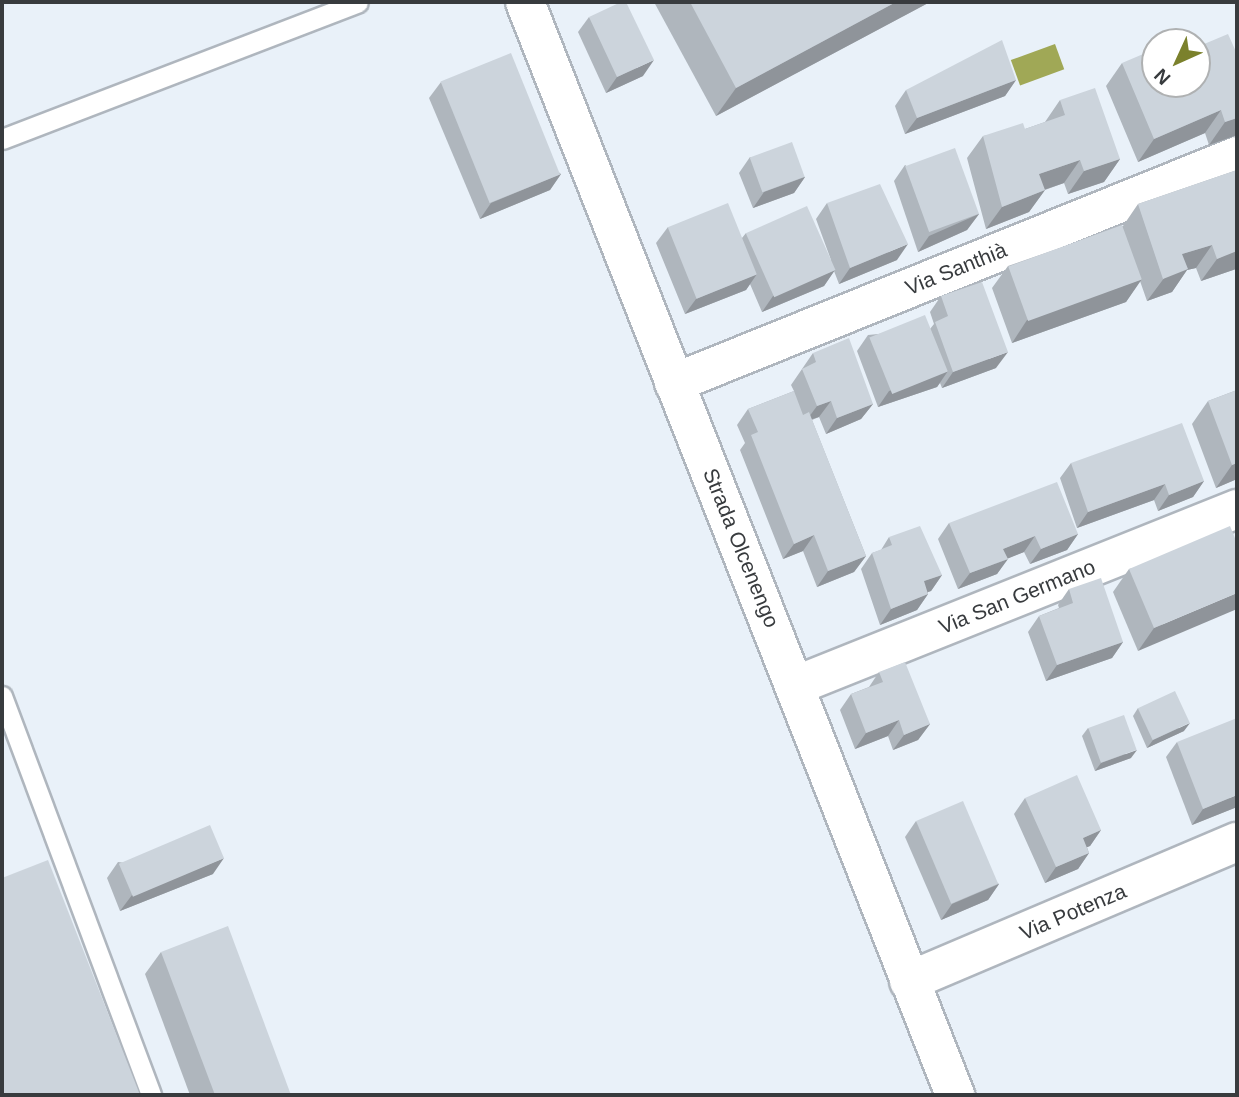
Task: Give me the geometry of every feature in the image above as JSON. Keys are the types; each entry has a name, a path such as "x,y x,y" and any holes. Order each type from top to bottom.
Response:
{"street":[{"name":"Strada Olcenengo","path":"525,2 674,383 797,685 955,1095"},
{"name":"Via Santhià","path":"674,383 1237,156"},
{"name":"Via San Germano","path":"797,685 1237,509"},
{"name":"Via Potenza","path":"909,981 1237,842"}],"lane":[{"path":"2,139 358,2"},
{"path":"2,696 152,1095"}],"shaded area":[{"path":"1055,44 1064,69 1020,85 1011,60"}],"building":[{"path":"626,2 654,60 617,77 589,17"},
{"path":"690,2 896,2 736,88"},
{"path":"1228,34 1237,54 1237,118 1225,122 1221,110 1154,139 1122,63 1141,55 1141,98 1211,98 1211,41"},
{"path":"1002,40 1016,80 917,118 906,90"},
{"path":"511,53 560,174 490,203 441,81"},
{"path":"1095,88 1120,159 1084,171 1080,160 1039,174 1045,190 1002,207 983,136 1023,123 1025,129 1065,115 1060,100"},
{"path":"792,142 805,177 762,192 750,157"},
{"path":"955,148 979,214 929,232 905,166"},
{"path":"1237,170 1237,251 1217,259 1212,245 1182,254 1188,269 1163,279 1138,204"},
{"path":"880,184 908,244 850,268 827,203"},
{"path":"728,203 757,274 697,299 668,227"},
{"path":"807,206 835,270 774,297 746,233"},
{"path":"1122,225 1142,280 1028,321 1008,266"},
{"path":"982,282 1008,352 953,372 935,322 948,316 941,296"},
{"path":"925,315 948,372 892,394 869,337"},
{"path":"849,338 873,404 837,418 831,401 817,406 802,369 816,362 813,353"},
{"path":"1237,390 1237,463 1232,465 1208,401"},
{"path":"794,391 803,415 809,412 866,556 828,571 814,535 794,544 751,435 758,432 748,409"},
{"path":"1182,423 1204,481 1169,495 1165,484 1088,512 1071,463"},
{"path":"1057,482 1078,534 1041,549 1035,536 1003,549 1008,559 970,573 949,523"},
{"path":"920,526 942,575 924,581 928,594 891,609 872,553 892,545 889,537"},
{"path":"1230,526 1237,543 1237,593 1154,628 1129,569"},
{"path":"1101,578 1123,642 1057,665 1039,616 1073,603 1069,589"},
{"path":"905,662 930,724 904,735 899,720 866,733 851,694 883,682 879,672"},
{"path":"1175,691 1190,723 1153,740 1138,708"},
{"path":"1124,715 1137,750 1101,763 1088,728"},
{"path":"1237,718 1237,795 1203,809 1177,742"},
{"path":"1077,775 1101,830 1083,838 1089,853 1056,867 1025,798"},
{"path":"963,801 998,884 951,904 916,821"},
{"path":"210,825 224,858 133,897 119,864"},
{"path":"48,860 140,1095 2,1095 2,878"},
{"path":"228,926 291,1095 215,1095 161,952"}]}
